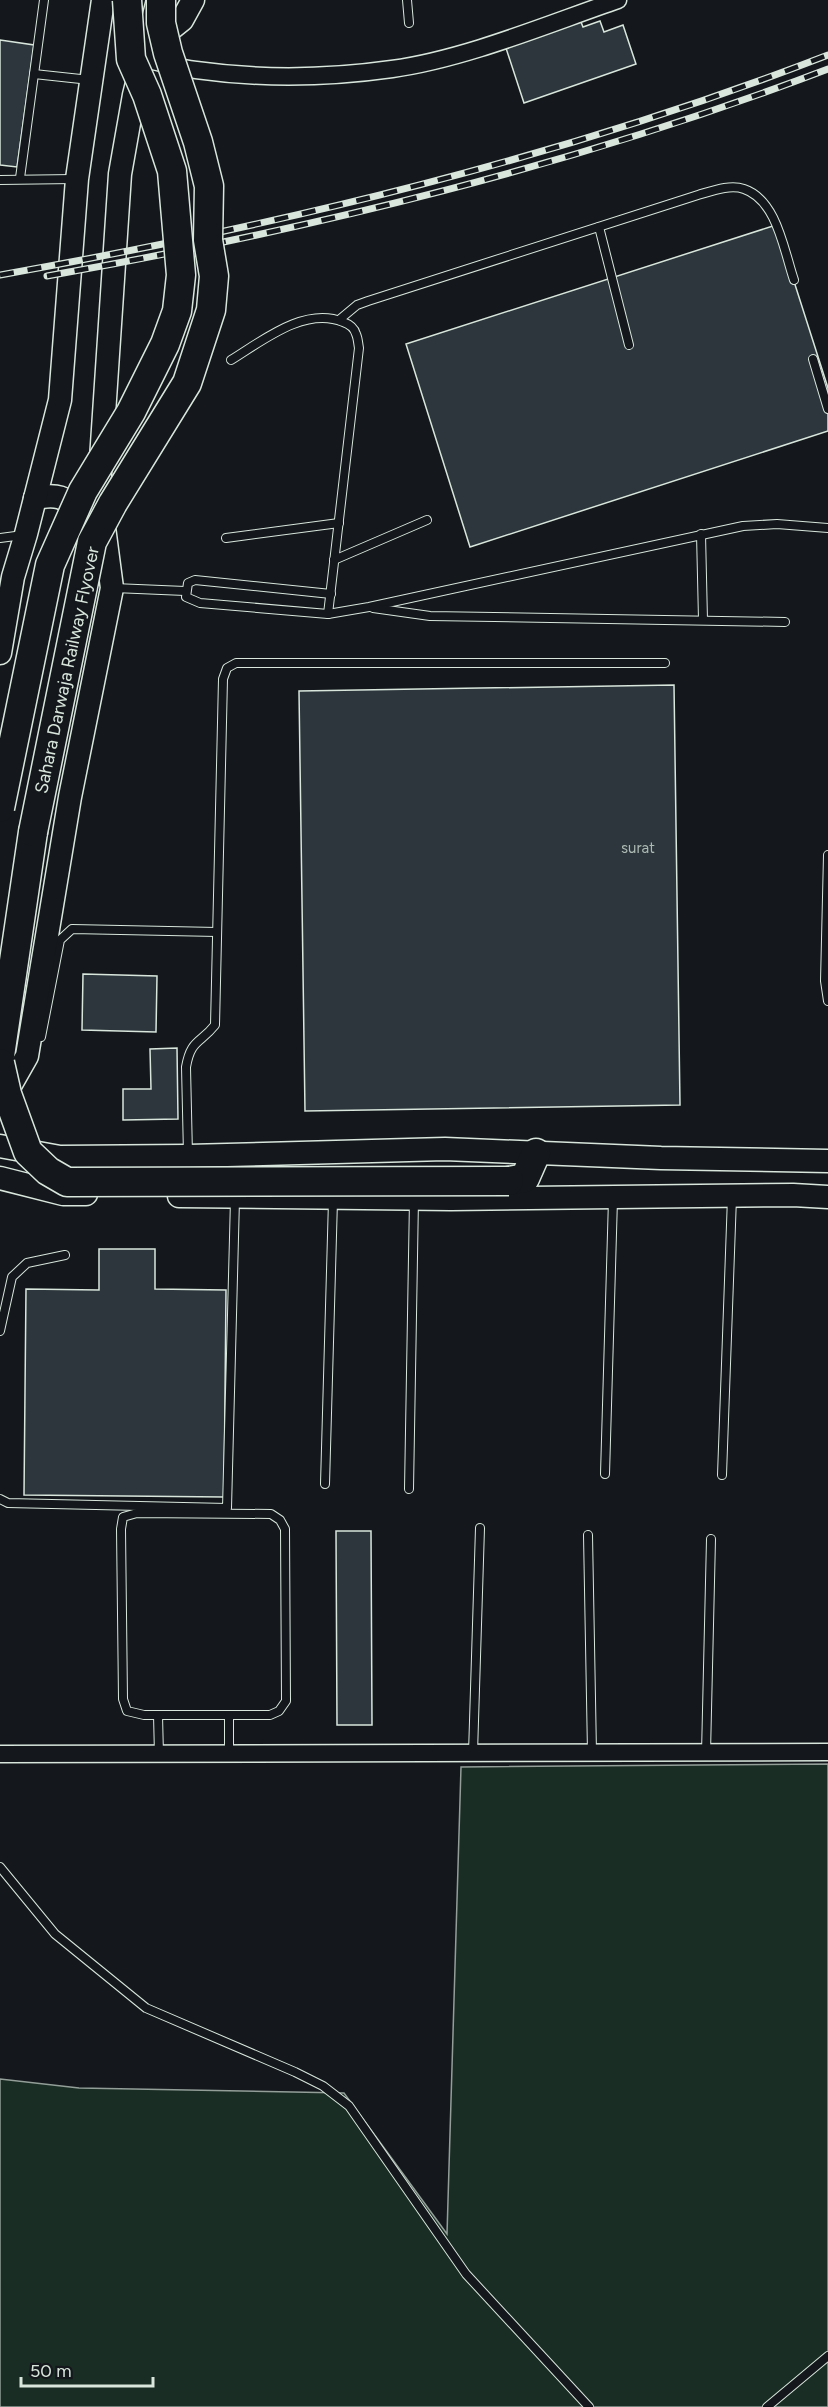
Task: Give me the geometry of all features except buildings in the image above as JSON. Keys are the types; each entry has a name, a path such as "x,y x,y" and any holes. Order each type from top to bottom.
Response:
{"highway":[{"name":"Sahara Darwaja Railway Flyover","path":"0,808 50,564 83,491 131,412 165,344 177,311 182,275 172,171 147,95 131,59 126,0"},
{"name":"Sahara Darwaja Railway Flyover","path":"147,0 146,9 162,83 193,190 197,227 208,240"},
{"name":"Sahara Darwaja Railway Flyover","path":"14,1056 33,832 92,542 119,493 187,383 211,310 214,276 208,240 209,186 198,142 168,53 161,23 160,0"},
{"path":"0,1063 7,1094 28,1152 48,1171 67,1182 509,1181 525,1178 537,1153"}],"street":[{"path":"0,652 13,577 60,400 77,179 103,0"},
{"path":"0,1104 14,1056 112,588 99,489 120,174 134,95 160,0"},
{"path":"144,55 182,20 194,0"},
{"path":"144,55 196,70 282,76 338,75 382,70 434,60 569,8 618,0"},
{"path":"35,498 61,496 105,532"},
{"path":"0,1146 60,1157 445,1149 828,1161"},
{"path":"0,1178 63,1194 333,1198 828,1197"},
{"path":"0,1754 828,1752"}],"lane":[{"path":"20,178 44,0"},
{"path":"407,0 409,23"},
{"path":"34,74 90,81"},
{"path":"0,180 77,179"},
{"path":"339,320 357,305 368,301 599,226 728,188 744,189 762,200 771,211 794,280"},
{"path":"599,226 629,345"},
{"path":"231,360 275,333 306,320 324,317 339,320 350,325 356,333 359,348 328,614"},
{"path":"813,359 828,409"},
{"path":"334,560 427,519"},
{"path":"226,538 339,523"},
{"path":"331,594 195,580 188,582 186,591 186,597 200,603 328,614 743,526 777,524 828,528"},
{"path":"0,538 26,534"},
{"path":"701,534 703,620"},
{"path":"112,588 186,591"},
{"path":"369,607 430,616 785,622"},
{"path":"188,1156 186,1067 192,1046 215,1024 223,679 227,668 236,663 665,663"},
{"path":"828,855 825,981 828,1001"},
{"path":"14,1056 36,1048 41,1039 60,940 72,929 217,932"},
{"path":"0,1499 8,1503 227,1508 235,1196"},
{"path":"722,1475 732,1196"},
{"path":"325,1484 333,1198"},
{"path":"409,1489 414,1198"},
{"path":"606,1474 614,1198"},
{"path":"0,1331 12,1277 27,1263 65,1255"},
{"path":"137,1513 272,1514 280,1520 285,1529 286,1701 279,1711 270,1715 230,1715 144,1715 127,1711 123,1699 121,1529 123,1516 137,1513"},
{"path":"473,1753 480,1528"},
{"path":"588,1535 592,1753"},
{"path":"706,1753 711,1539"},
{"path":"158,1715 159,1755"},
{"path":"229,1755 230,1715"},
{"path":"0,1867 55,1934 147,2008 295,2072 323,2086 349,2106 466,2274 589,2407"},
{"path":"767,2407 828,2356"}],"green space":[{"path":"828,1764 828,2407 0,2407 0,2079 79,2088 344,2093 447,2234 461,1767"}],"railway":[{"path":"0,275 211,234 420,185 626,126 828,55"},
{"path":"47,276 246,237 443,191 637,135 733,104 828,69"}]}
